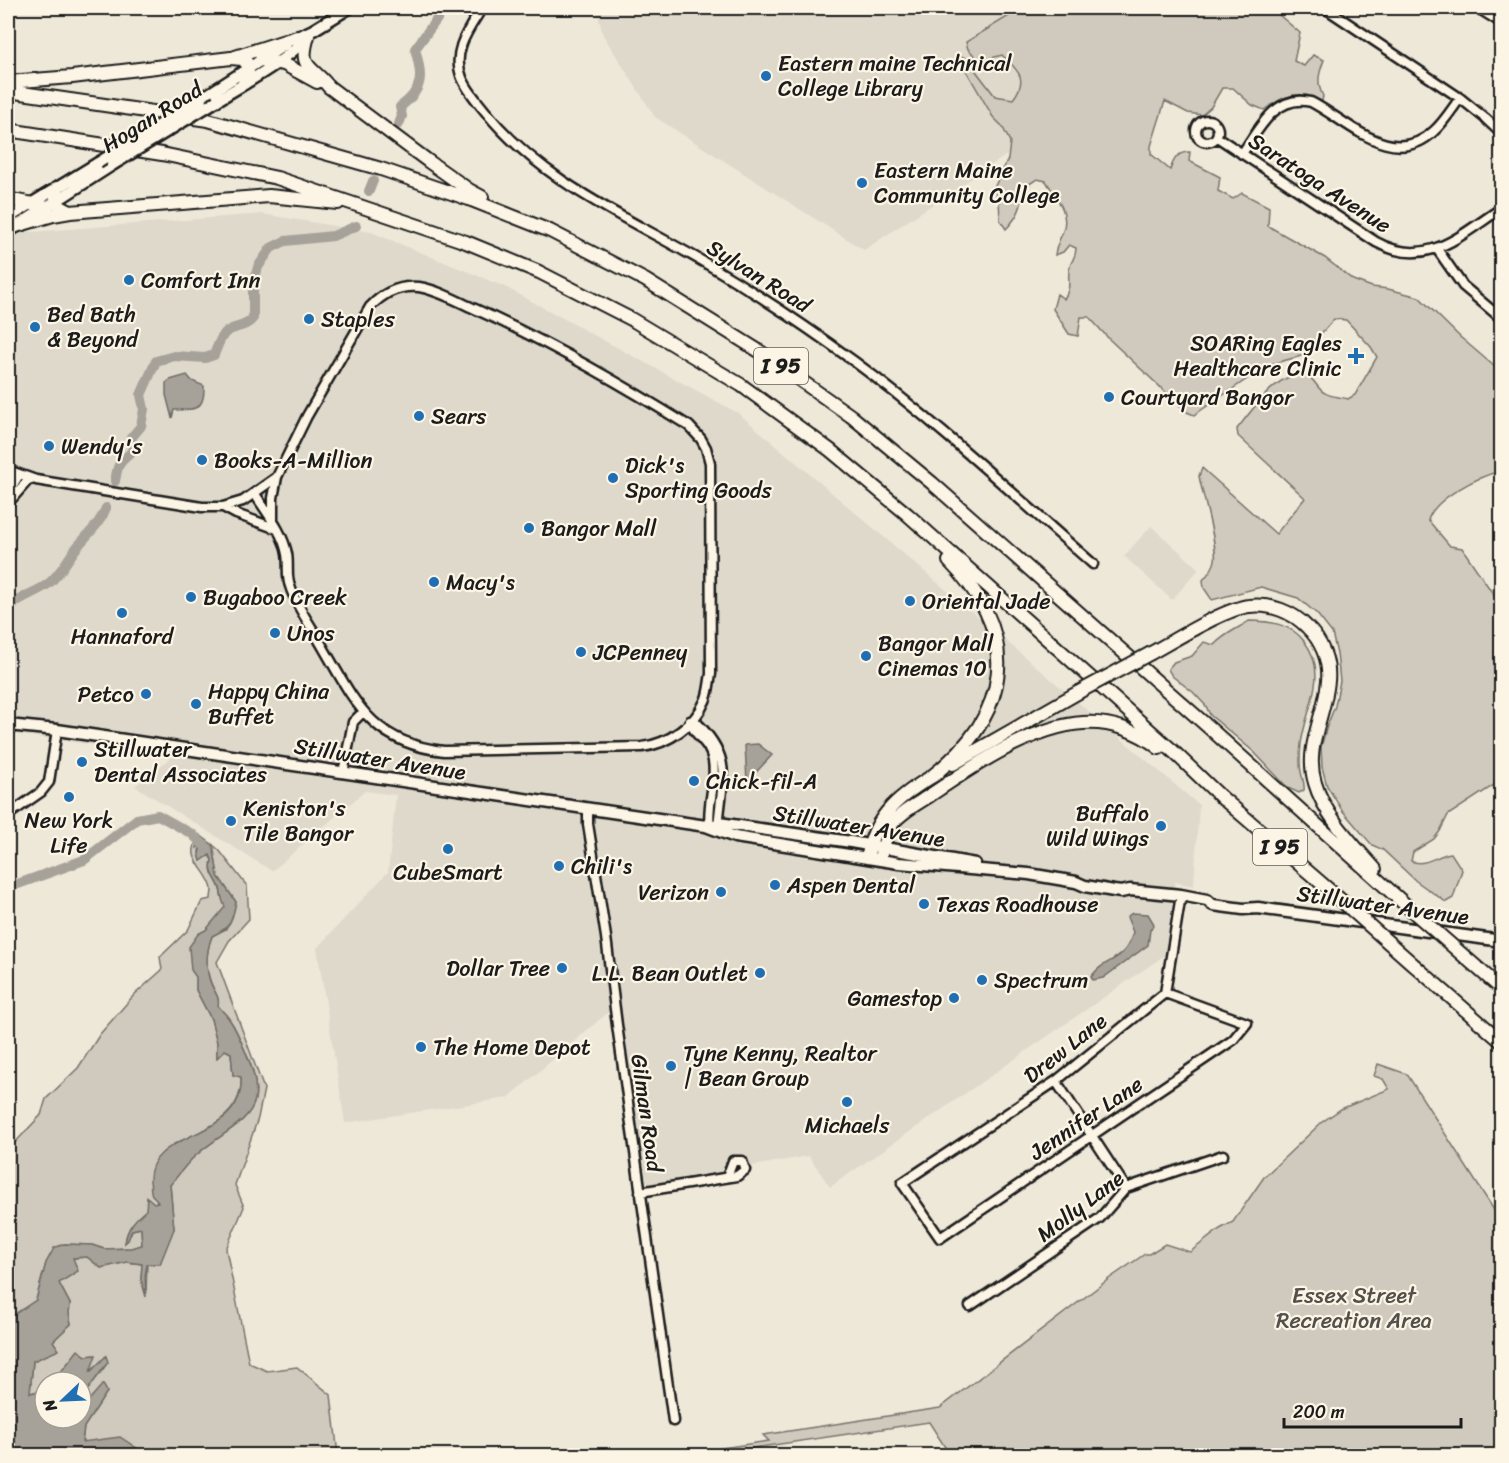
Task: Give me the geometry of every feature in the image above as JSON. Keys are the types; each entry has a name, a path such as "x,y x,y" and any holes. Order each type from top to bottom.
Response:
{"highway":[{"path":"8,82 72,77 231,58 306,34 304,60 329,87"},
{"path":"231,58 245,61 249,68 244,83"},
{"path":"261,60 293,68 329,87 469,190 550,231"},
{"name":"I 95","path":"8,91 208,120 381,169 469,199 550,231 645,280 759,351 851,416 932,483 1499,987"},
{"name":"I 95","path":"8,130 162,154 265,176 351,202 466,242 539,272 631,319 741,385 830,450 907,514 1148,728 1224,800 1502,1042"},
{"path":"10,225 70,212 268,196 336,204 351,202"},
{"path":"8,199 30,204 54,198 63,209 70,212"},
{"path":"855,471 956,568 982,602 991,619 998,654 996,685 984,718 967,744 945,765 884,813 876,826 875,852"},
{"path":"931,777 1079,692 1227,612 1250,605 1278,609 1290,614 1309,629 1323,649 1327,663 1328,678 1311,756 1315,783 1329,812 1408,908"},
{"path":"875,852 902,814 971,768 1031,737 1059,726 1094,723 1135,733 1151,741 1224,800"}],"main road":[{"name":"Hogan Road","path":"10,225 30,204 54,198 98,163 261,60 349,8"},
{"name":"Hogan Road","path":"10,225 112,165 275,63 302,44 306,34"},
{"name":"Stillwater Avenue","path":"8,725 57,730 875,852 985,865 1001,871 1076,882 1085,880 1125,885 1130,890 1207,900 1215,898 1245,902 1258,908 1502,941"}],"street":[{"name":"Sylvan Road","path":"482,8 461,43 459,66 462,79 491,118 523,151 581,194 729,277 848,357 934,426 1093,564"},
{"path":"1325,8 1460,98 1502,134"},
{"path":"1478,8 1502,23"},
{"path":"1242,154 1267,117 1279,106 1288,103 1311,102 1374,140 1386,145 1398,146 1429,136 1460,98"},
{"name":"Saratoga Avenue","path":"1217,137 1389,250 1403,253 1437,249 1502,208"},
{"path":"1437,249 1463,286 1502,319"},
{"path":"255,494 275,525 286,551 289,584 295,599 363,712 388,734 402,742 423,749 444,751 642,747 654,745 673,736 698,714 706,699 711,674 710,463 706,448 697,433 652,403 585,364 498,319 436,292 422,288 401,288 376,300 365,312 307,416 277,477 273,498 275,525"},
{"path":"8,470 30,478 202,507 223,507 243,501 277,477"},
{"path":"8,493 19,475"},
{"path":"8,503 30,478"},
{"path":"223,507 236,514 275,525"},
{"path":"343,773 354,722 363,712"},
{"path":"690,721 696,722 711,736 720,752 724,776 716,827"},
{"path":"8,815 41,792 49,782 57,730"},
{"name":"Gilman Road","path":"588,809 588,824 606,937 673,1421"},
{"path":"1165,993 1181,895"},
{"name":"Jennifer Lane","path":"940,1238 1233,1040 1247,1023 1165,993"},
{"name":"Drew Lane","path":"940,1238 902,1184 1056,1081 1165,993"},
{"path":"1056,1081 1126,1188"},
{"name":"Molly Lane","path":"970,1306 1100,1218 1126,1188 1223,1155"},
{"path":"640,1192 728,1177"}],"shaded area":[{"name":"Eastern Maine Community College","path":"596,8 1019,8 975,37 1105,90 864,250 655,117 603,35"},
{"path":"262,214 371,232 505,287 738,413 1199,805 1194,886 1175,882 1165,955 830,1187 809,1156 645,1185 619,1003 508,1098 345,1123 317,948 388,872 396,795 365,791 272,871 135,786 173,756 8,733 8,223 31,232"},
{"path":"187,375 192,381 204,386 203,400 193,409 174,410 172,418 166,395 166,383"},
{"path":"1151,526 1199,569 1172,600 1124,556"},
{"path":"758,744 772,755 747,782 745,745"},
{"path":"200,835 213,845 218,876 236,902 230,923 212,936 207,954 207,966 218,1006 235,1028 254,1075 256,1092 253,1105 236,1125 191,1160 170,1185 174,1229 160,1264 147,1264 146,1297 141,1279 142,1264 127,1262 101,1268 87,1257 73,1258 78,1271 59,1283 70,1304 71,1324 53,1341 59,1350 33,1361 30,1393 33,1392 33,1430 84,1430 82,1442 120,1437 141,1451 141,1455 8,1455 9,1318 36,1300 46,1263 54,1248 64,1244 92,1245 104,1249 131,1248 142,1245 141,1228 132,1230 125,1243 132,1224 146,1210 147,1197 154,1203 158,1202 151,1190 153,1164 164,1152 179,1142 214,1124 228,1113 238,1098 241,1077 233,1075 231,1053 225,1050 217,1058 217,1042 211,1019 196,990 196,977 191,970 189,947 198,934 206,930 225,907 220,888 212,873 210,855 201,861 199,854 201,845 197,848"},
{"path":"1132,913 1148,914 1154,924 1150,930 1148,945 1103,978 1093,980 1091,977 1096,970 1125,950 1133,932 1127,917"},
{"path":"78,1350 86,1356 96,1355 91,1370 62,1370"},
{"path":"106,1356 108,1362 93,1383 92,1370"},
{"path":"103,1384 107,1392 93,1413 93,1395"}],"green space":[{"path":"1022,8 1271,8 1300,33 1294,61 1304,66 1313,55 1324,60 1319,78 1322,101 1298,95 1285,97 1264,110 1252,105 1233,88 1222,88 1211,107 1202,115 1188,113 1165,101 1151,146 1151,154 1170,170 1177,156 1190,152 1189,161 1220,177 1218,191 1233,199 1242,193 1269,207 1268,226 1325,258 1353,280 1372,287 1419,297 1460,337 1501,372 1501,471 1470,483 1448,496 1432,512 1428,520 1450,546 1462,548 1502,607 1501,783 1500,781 1448,815 1434,839 1413,852 1411,861 1426,862 1451,853 1462,870 1453,898 1446,902 1416,881 1383,850 1372,845 1342,810 1327,786 1322,767 1321,747 1335,706 1340,681 1332,633 1317,614 1298,598 1261,587 1212,600 1204,588 1203,580 1213,566 1215,553 1199,476 1202,468 1276,534 1305,498 1238,436 1237,429 1268,392 1288,377 1299,375 1309,377 1325,393 1348,399 1355,395 1377,357 1371,347 1346,320 1334,319 1301,356 1268,365 1194,415 1187,412 1110,340 1089,317 1081,317 1078,336 1069,334 1053,309 1057,294 1064,299 1067,294 1070,266 1076,251 1076,248 1069,245 1063,252 1055,255 1065,224 1063,211 1046,181 1037,179 1023,188 1019,210 1006,229 1000,220 999,199 993,190 1008,159 1010,142 1002,126 993,117 960,56 966,58 995,96 1013,99 1018,92 1021,80 1013,65 1002,55 980,61 968,49 966,42"},
{"path":"1249,621 1286,627 1299,635 1312,653 1316,678 1300,751 1304,790 1299,793 1288,788 1254,752 1210,715 1206,706 1193,692 1172,676 1168,669 1174,662 1192,656 1204,642 1214,645"},
{"path":"197,840 201,845 199,851 201,860 209,855 212,860 212,873 226,907 206,930 198,934 196,990 211,1019 217,1042 217,1057 225,1050 231,1053 233,1075 241,1077 236,1102 220,1120 198,1134 174,1144 158,1199 133,1223 127,1234 125,1242 132,1230 141,1228 142,1245 131,1248 104,1249 92,1245 64,1244 55,1248 46,1263 36,1300 8,1320 8,1150 41,1115 46,1099 78,1068 100,1034 134,995 162,970 160,957 188,930 202,901 211,899 210,883 194,854"},
{"path":"213,845 247,886 249,919 229,941 217,962 264,1089 258,1118 235,1185 244,1207 226,1249 249,1363 267,1371 297,1367 331,1395 338,1455 141,1456 141,1451 82,1443 84,1430 93,1430 93,1413 107,1392 103,1385 93,1396 93,1383 108,1362 93,1371 90,1370 95,1355 86,1356 78,1351 63,1370 33,1370 33,1392 30,1393 33,1361 58,1350 53,1341 71,1324 70,1304 59,1283 73,1258 87,1257 101,1268 127,1262 142,1264 141,1279 146,1294 147,1264 174,1229 170,1185 191,1160 236,1125 253,1105 256,1092 254,1075 235,1028 218,1006 207,966 208,948 212,936 226,929 236,902 218,876"},
{"name":"Essex Street Recreation Area","path":"1378,1064 1407,1074 1501,1221 1501,1455 950,1455 929,1422 706,1455 675,1455 769,1441 763,1435 940,1408 1110,1278 1145,1254 1165,1244 1190,1252 1233,1222 1264,1177 1322,1122 1341,1109 1389,1089 1383,1079 1374,1076"}],"waterway":[{"path":"399,124 402,116 400,107 414,94 420,81 415,49 445,8"},
{"path":"369,191 373,181"},
{"path":"115,481 119,465 132,451 131,438 141,426 144,409 141,395 156,361 174,356 205,358 214,355 226,332 250,321 253,318 253,285 258,267 271,248 285,241 333,236 356,226"},
{"path":"8,608 52,580 97,524 106,508"},
{"path":"8,885 18,884 84,860 137,819 158,815 192,834 207,848"}],"place":[{"name":"Eastern maine Technical College Library","path":"766,76"},
{"name":"Eastern Maine Community College","path":"862,183"},
{"name":"Comfort Inn","path":"129,280"},
{"name":"Staples","path":"309,319"},
{"name":"Bed Bath & Beyond","path":"35,327"},
{"name":"SOARing Eagles Healthcare Clinic","path":"1356,356"},
{"name":"Courtyard Bangor","path":"1109,397"},
{"name":"Sears","path":"419,416"},
{"name":"Wendy's","path":"49,446"},
{"name":"Books-A-Million","path":"202,460"},
{"name":"Dick's Sporting Goods","path":"613,478"},
{"name":"Bangor Mall","path":"529,528"},
{"name":"Macy's","path":"434,582"},
{"name":"Bugaboo Creek","path":"191,597"},
{"name":"Oriental Jade","path":"910,601"},
{"name":"Hannaford","path":"122,613"},
{"name":"Unos","path":"275,633"},
{"name":"JCPenney","path":"581,652"},
{"name":"Bangor Mall Cinemas 10","path":"866,656"},
{"name":"Petco","path":"146,694"},
{"name":"Happy China Buffet","path":"196,704"},
{"name":"Stillwater Dental Associates","path":"82,762"},
{"name":"Chick-fil-A","path":"694,781"},
{"name":"New York Life","path":"69,797"},
{"name":"Keniston's Tile Bangor","path":"231,821"},
{"name":"Buffalo Wild Wings","path":"1161,826"},
{"name":"CubeSmart","path":"448,849"},
{"name":"Chili's","path":"559,866"},
{"name":"Aspen Dental","path":"775,885"},
{"name":"Verizon","path":"721,892"},
{"name":"Texas Roadhouse","path":"924,904"},
{"name":"Dollar Tree","path":"562,968"},
{"name":"L.L. Bean Outlet","path":"760,973"},
{"name":"Spectrum","path":"982,980"},
{"name":"Gamestop","path":"954,998"},
{"name":"The Home Depot","path":"421,1047"},
{"name":"Tyne Kenny, Realtor | Bean Group","path":"671,1066"},
{"name":"Michaels","path":"847,1102"}]}
